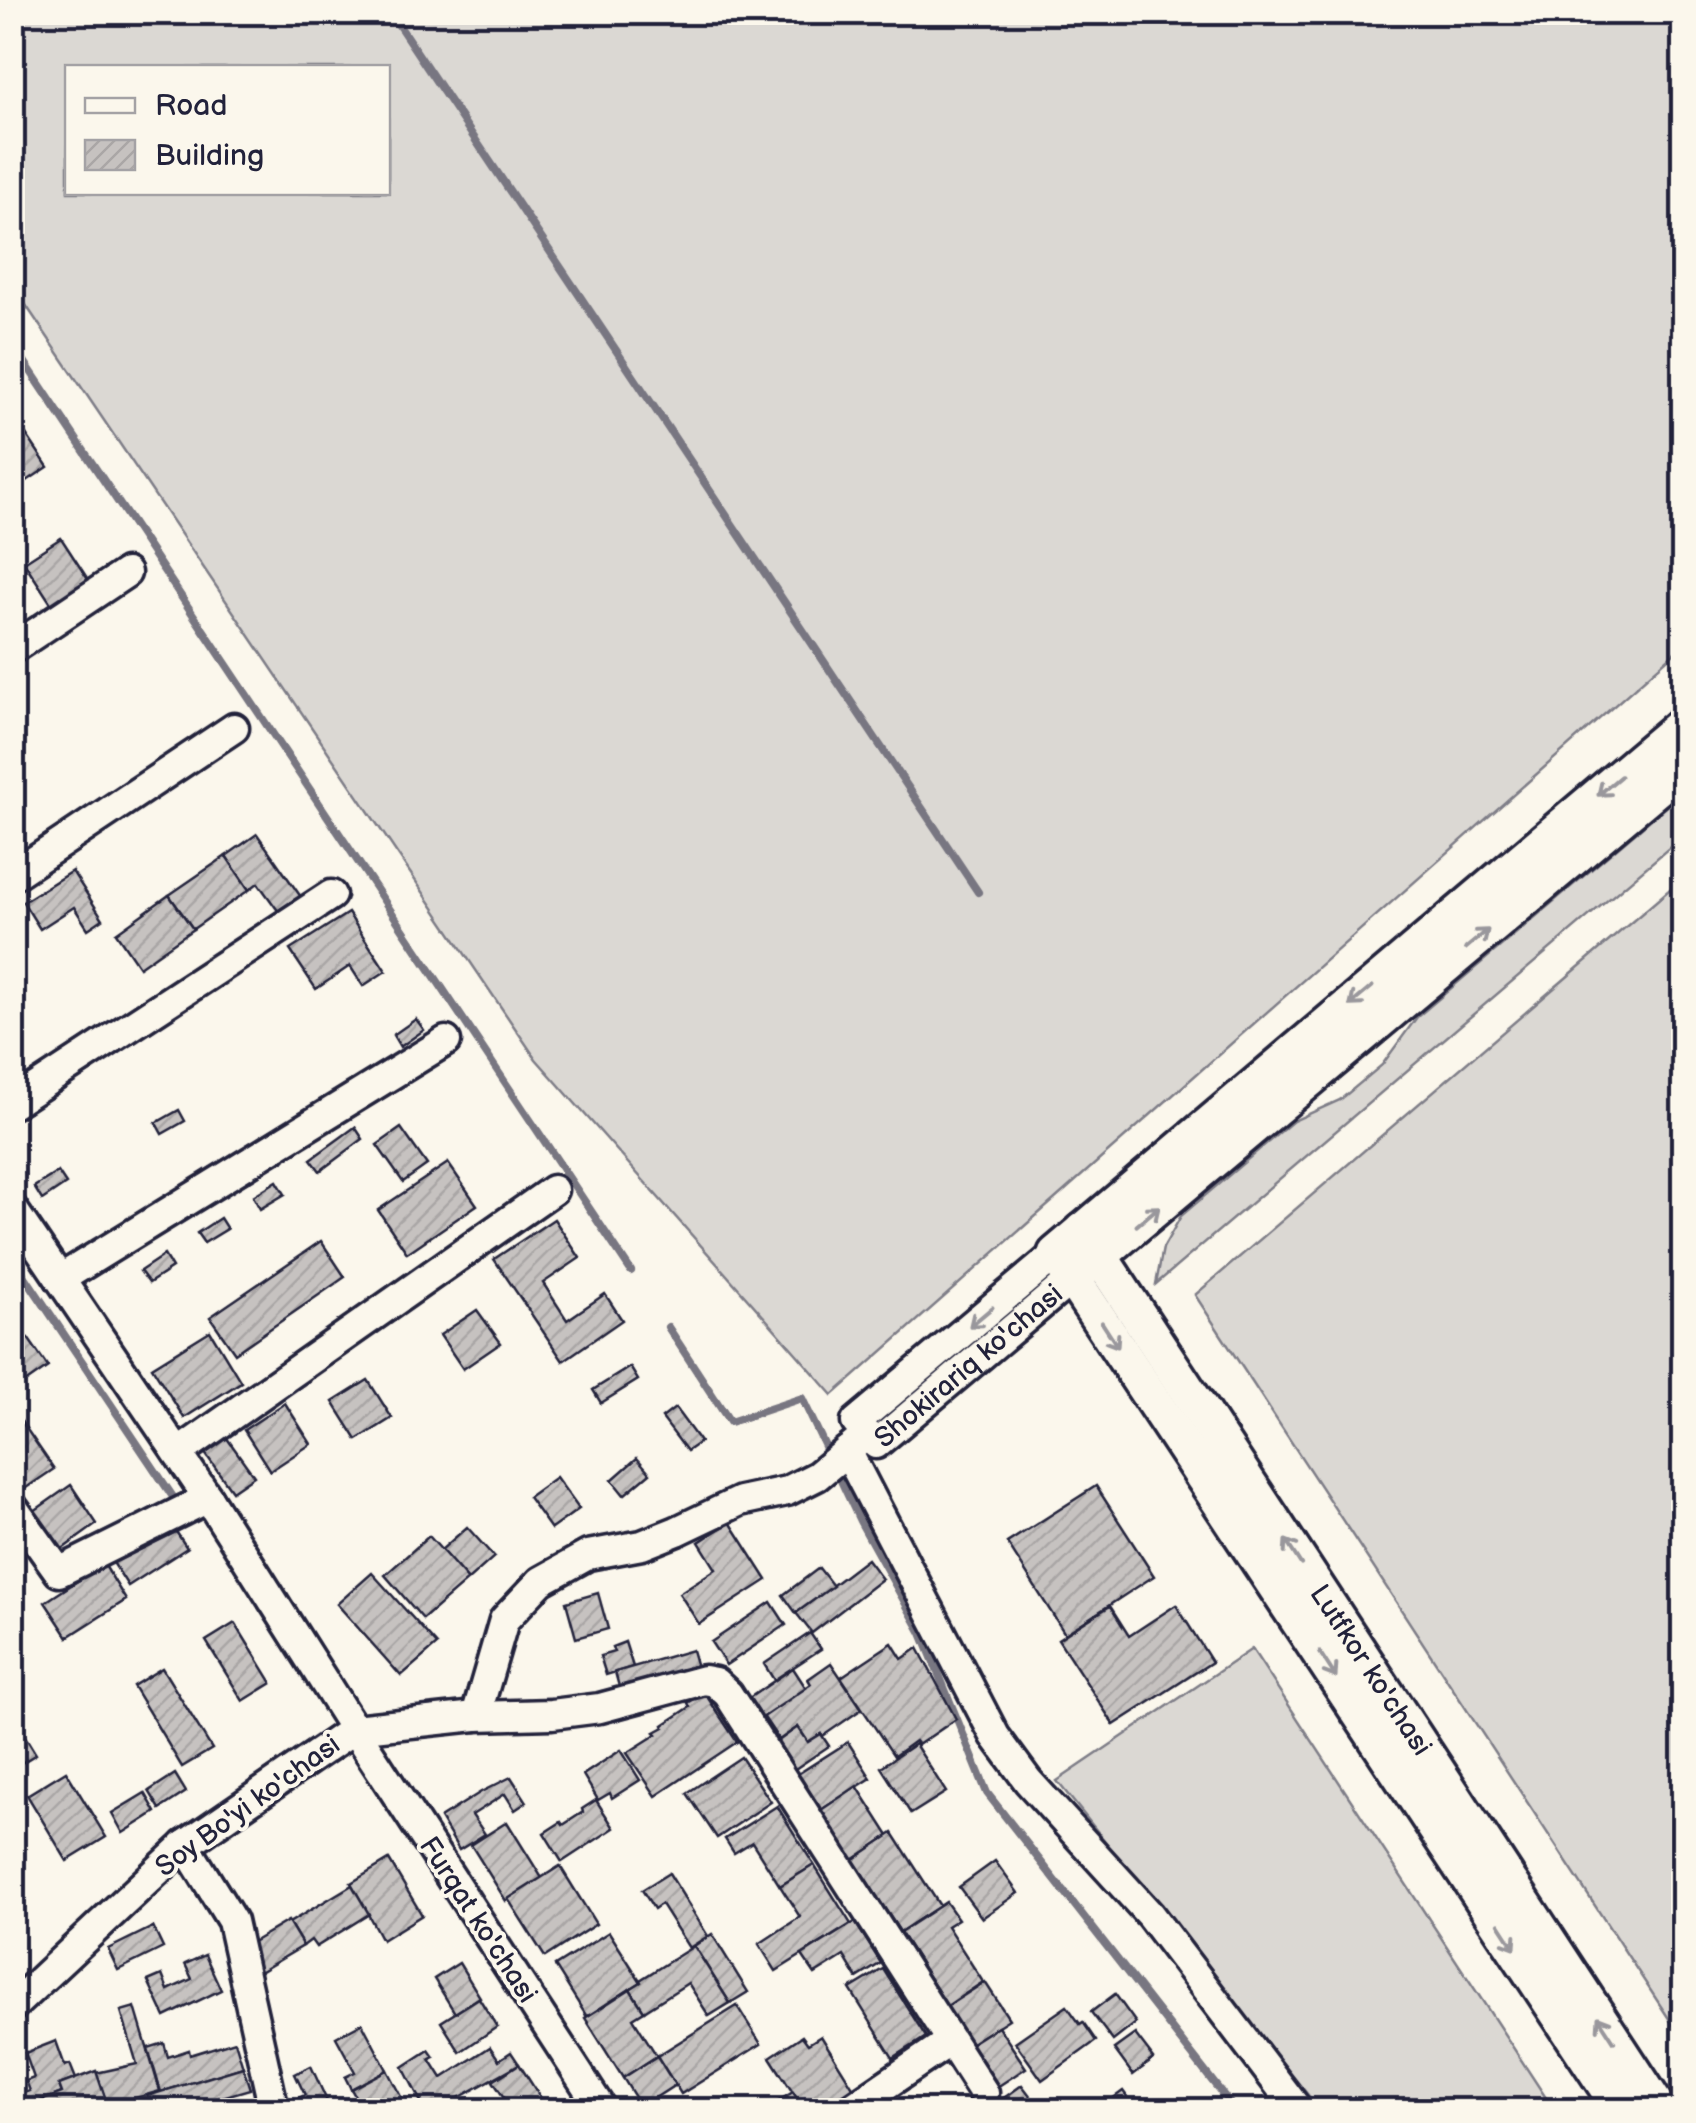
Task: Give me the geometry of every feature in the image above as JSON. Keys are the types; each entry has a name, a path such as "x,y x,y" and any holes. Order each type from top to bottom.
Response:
{"main road":[{"name":"Shokirariq ko'chasi","path":"1078,1255 1684,724"},
{"name":"Shokirariq ko'chasi","path":"1078,1255 1684,765"},
{"name":"Lutfkor ko'chasi","path":"1078,1255 1622,2110"},
{"name":"Lutfkor ko'chasi","path":"1078,1255 1659,2110"}],"street":[{"path":"12,649 126,572"},
{"path":"12,876 234,728"},
{"path":"12,1104 331,895"},
{"path":"60,1279 446,1042"},
{"path":"178,1453 553,1190"},
{"name":"Furqat ko'chasi","path":"12,1208 208,1498 602,2110"},
{"name":"Shokirariq ko'chasi","path":"857,1443 856,1422 1078,1255"},
{"path":"476,1716 504,1620 540,1581 588,1554 642,1545 740,1501 787,1491 816,1476 857,1443 995,1736 1028,1781 1150,1915 1298,2110"},
{"path":"12,1506 58,1572 208,1498"},
{"path":"354,1729 600,1708 692,1682 716,1682 728,1694 984,2094"},
{"name":"Soy Bo'yi ko'chasi","path":"12,2007 185,1845 354,1729"},
{"path":"185,1845 232,1921 274,2110"},
{"path":"850,2110 950,2041"}],"shaded area":[{"path":"12,13 1683,13 1683,645 833,1395 536,1059 13,286"},
{"path":"1683,792 1683,836 1156,1284 1163,1248 1181,1216 1293,1121 1340,1100 1382,1065 1417,1017"},
{"path":"1683,878 1683,2040 1195,1295"},
{"path":"1252,1649 1554,2110 1320,2110 1057,1781"}],"building":[{"path":"22,428 48,467 12,491 12,434"},
{"path":"61,538 89,581 52,605 24,562"},
{"path":"257,834 301,897 279,912 258,883 249,890 226,856"},
{"path":"226,856 249,890 193,929 169,895"},
{"path":"72,871 103,919 88,929 74,907 40,929 23,902"},
{"path":"169,895 193,929 139,967 116,933"},
{"path":"348,913 386,971 363,986 350,966 316,989 290,950"},
{"path":"416,1019 424,1030 400,1047 393,1035"},
{"path":"179,1110 185,1121 162,1134 156,1123"},
{"path":"355,1127 363,1139 320,1171 311,1159"},
{"path":"401,1128 427,1165 403,1182 377,1145"},
{"path":"448,1163 477,1205 407,1253 378,1210"},
{"path":"58,1172 66,1184 42,1200 34,1187"},
{"path":"277,1181 285,1194 260,1209 253,1196"},
{"path":"220,1218 227,1229 204,1243 197,1233"},
{"path":"554,1219 580,1258 543,1283 567,1320 605,1294 622,1320 563,1361 494,1259"},
{"path":"321,1241 345,1277 235,1353 210,1317"},
{"path":"164,1255 172,1268 149,1283 140,1271"},
{"path":"477,1310 501,1343 463,1369 440,1335"},
{"path":"210,1331 241,1382 184,1418 152,1367"},
{"path":"28,1338 48,1367 12,1392 12,1348"},
{"path":"630,1367 638,1380 601,1403 593,1390"},
{"path":"368,1380 392,1418 357,1440 333,1402"},
{"path":"285,1403 311,1444 270,1471 244,1430"},
{"path":"12,1408 54,1469 20,1492 12,1481"},
{"path":"675,1408 700,1442 687,1451 662,1418"},
{"path":"224,1434 254,1476 232,1491 202,1449"},
{"path":"637,1458 650,1473 624,1495 612,1480"},
{"path":"556,1477 579,1509 551,1529 528,1497"},
{"path":"71,1485 97,1524 61,1550 34,1511"},
{"path":"1096,1486 1154,1576 1065,1634 1007,1543"},
{"path":"730,1522 767,1580 699,1624 679,1593 716,1569 699,1542"},
{"path":"171,1524 187,1548 128,1586 112,1561"},
{"path":"467,1527 494,1557 468,1580 441,1550"},
{"path":"429,1536 468,1580 423,1619 385,1575"},
{"path":"867,1559 882,1579 812,1633 796,1613"},
{"path":"104,1564 126,1600 68,1637 45,1602"},
{"path":"819,1568 833,1586 796,1613 783,1595"},
{"path":"372,1573 437,1645 401,1676 337,1604"},
{"path":"598,1593 608,1629 576,1638 566,1602"},
{"path":"771,1602 786,1625 726,1665 711,1642"},
{"path":"1176,1605 1212,1662 1114,1725 1058,1639 1110,1606 1129,1636"},
{"path":"235,1623 272,1683 243,1701 206,1641"},
{"path":"810,1633 821,1649 774,1680 764,1664"},
{"path":"625,1642 633,1667 606,1675 600,1656 614,1652 612,1647"},
{"path":"892,1643 902,1659 918,1648 956,1719 894,1756 841,1677"},
{"path":"692,1650 698,1671 621,1694 615,1672"},
{"path":"831,1663 862,1709 808,1742 798,1727 779,1740 763,1716 811,1684 808,1679"},
{"path":"162,1668 212,1749 182,1767 133,1686"},
{"path":"793,1668 806,1688 762,1718 749,1698"},
{"path":"704,1692 737,1742 656,1796 627,1753 657,1734"},
{"path":"12,1715 36,1754 12,1769"},
{"path":"798,1727 808,1742 821,1734 829,1746 792,1771 774,1744"},
{"path":"848,1742 871,1778 821,1810 798,1774"},
{"path":"915,1744 946,1792 911,1814 881,1767"},
{"path":"621,1750 640,1780 612,1798 610,1793 598,1800 583,1775"},
{"path":"741,1757 771,1802 717,1838 687,1793"},
{"path":"66,1771 106,1837 67,1861 27,1795"},
{"path":"175,1774 186,1792 160,1809 149,1791"},
{"path":"511,1777 527,1802 515,1810 505,1794 472,1815 485,1834 459,1850 440,1818"},
{"path":"857,1786 889,1836 853,1860 821,1810"},
{"path":"145,1793 156,1812 123,1833 112,1813"},
{"path":"596,1800 614,1828 562,1862 544,1833 561,1822 563,1825"},
{"path":"777,1806 814,1865 780,1886 752,1842 734,1853 725,1839"},
{"path":"507,1822 542,1878 506,1901 471,1845"},
{"path":"893,1833 940,1906 900,1932 853,1860"},
{"path":"389,1860 422,1915 382,1940 351,1883"},
{"path":"995,1861 1018,1893 982,1918 959,1887"},
{"path":"814,1865 851,1924 776,1971 759,1944 800,1917 780,1886"},
{"path":"560,1866 596,1924 545,1957 508,1899"},
{"path":"669,1873 708,1936 689,1948 661,1904 654,1909 642,1890"},
{"path":"352,1885 369,1914 316,1947 311,1940 303,1946 289,1923"},
{"path":"946,1902 958,1919 947,1926 983,1982 947,2006 900,1932"},
{"path":"288,1921 303,1946 251,1977 244,1947"},
{"path":"855,1922 881,1963 857,1978 844,1956 815,1974 802,1955"},
{"path":"153,1927 163,1948 118,1970 108,1949"},
{"path":"609,1932 641,1982 587,2017 555,1966"},
{"path":"712,1934 748,1992 730,2003 694,1946"},
{"path":"694,1946 730,2003 709,2016 688,1983 644,2011 630,1989"},
{"path":"205,1955 221,1990 165,2017 148,1981 162,1975 168,1990 192,1979 185,1964"},
{"path":"459,1963 480,1997 455,2013 434,1979"},
{"path":"883,1969 926,2037 893,2058 850,1989"},
{"path":"985,1982 1009,2019 970,2044 946,2007"},
{"path":"630,1989 644,2011 633,2018 657,2056 623,2078 585,2018"},
{"path":"1115,1994 1136,2023 1113,2041 1091,2012"},
{"path":"479,1998 497,2027 460,2052 441,2022"},
{"path":"737,2006 761,2044 681,2094 657,2056"},
{"path":"1067,2006 1096,2041 1042,2080 1015,2042"},
{"path":"135,2007 160,2091 108,2106 96,2073 137,2064 121,2011"},
{"path":"362,2023 387,2070 351,2089 345,2077 355,2072 336,2037"},
{"path":"998,2026 1026,2068 997,2087 970,2044"},
{"path":"1135,2034 1154,2059 1133,2075 1114,2049"},
{"path":"802,2036 808,2044 821,2036 859,2097 837,2110 804,2110 770,2057"},
{"path":"56,2041 65,2066 70,2064 76,2079 59,2085 62,2093 23,2108 19,2095 30,2091 26,2081 34,2078 25,2053"},
{"path":"235,2041 243,2067 161,2092 148,2048 164,2043 168,2057 189,2050 190,2055"},
{"path":"490,2047 499,2060 511,2052 519,2064 437,2110 425,2110 403,2067 429,2050 442,2078"},
{"path":"657,2056 675,2085 641,2107 623,2078"},
{"path":"519,2064 544,2103 532,2110 512,2110 493,2081"},
{"path":"311,2066 327,2101 305,2110 289,2110 286,2104 305,2095 295,2074"},
{"path":"243,2067 250,2089 177,2110 152,2110 147,2096"},
{"path":"387,2070 408,2110 363,2110 351,2089"},
{"path":"96,2071 108,2106 96,2110 28,2110 27,2106 62,2093 59,2085"},
{"path":"1022,2085 1041,2110 987,2110"},
{"path":"1123,2091 1137,2110 1097,2110"},
{"path":"793,2092 804,2110 764,2110"}],"waterway":[{"path":"390,12 978,892"},
{"path":"12,343 631,1271"},
{"path":"12,1257 175,1500"},
{"path":"668,1327 730,1422 802,1398 830,1457"},
{"path":"836,1470 922,1633 987,1793 1235,2110"}]}
